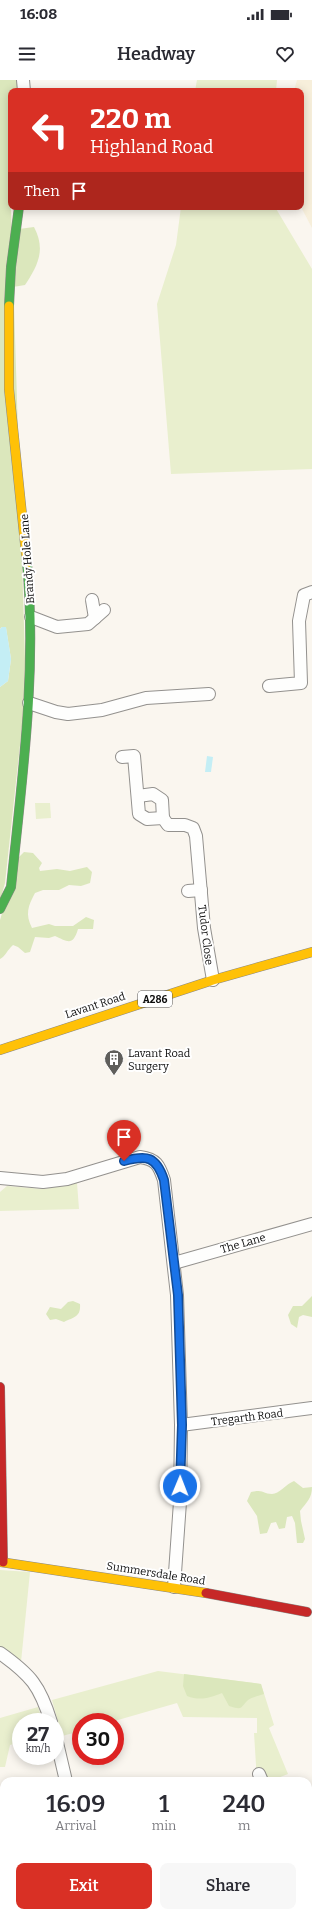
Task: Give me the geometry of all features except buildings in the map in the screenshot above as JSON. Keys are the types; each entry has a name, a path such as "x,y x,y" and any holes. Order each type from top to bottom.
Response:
{"street":[{"name":"Brandy Hole Lane","path":"0,909 10,886 29,703 31,617 25,537 14,449 9,385 8,319 15,228 18,210"},
{"path":"269,686 306,684 299,621 304,595 312,592"},
{"path":"31,617 57,627 88,624 100,614 92,600"},
{"path":"29,703 56,712 68,714 94,711 146,698 208,694"},
{"name":"Tudor Close","path":"122,757 134,756 139,814 147,819 163,818 168,826 185,825 193,828 196,836 204,928 213,980"},
{"path":"138,796 153,794 162,800 163,818"},
{"name":"Tudor Close","path":"188,891 201,890"},
{"name":"Lavant Road","path":"0,1050 213,980 312,952"},
{"path":"0,1178 43,1182 66,1179 140,1157 150,1158 160,1167 164,1180 178,1295 182,1425 180,1502 174,1587"},
{"name":"The Lane","path":"174,1263 312,1224"},
{"path":"0,1387 1,1562"},
{"name":"Tregarth Road","path":"182,1425 312,1408"},
{"name":"Summersdale Road","path":"1,1562 174,1587 310,1612"},
{"path":"0,1653 22,1668 34,1682 43,1697 48,1713"},
{"path":"62,1765 65,1777"}],"shaded area":[{"path":"297,80 312,80 312,228 303,210 304,210 304,88 295,88"}],"green space":[{"path":"0,80 20,80 21,88 8,88 8,210 11,210 26,690 5,883 0,901 0,687 8,681 11,659 6,628 2,627 0,629"},
{"path":"197,80 277,80 276,88 196,88"},
{"path":"181,210 277,210 312,269 312,469 171,474 157,304 176,245"},
{"path":"34,227 38,235 40,250 37,264 25,285 13,287 19,229"},
{"path":"35,803 50,803 51,818 36,819"},
{"path":"24,852 33,853 42,863 39,868 40,871 57,869 70,871 87,867 92,872 90,883 81,886 69,885 59,890 43,890 35,893 28,910 32,928 49,924 55,926 73,926 86,917 94,920 93,929 78,929 74,938 70,941 63,940 55,936 49,938 35,937 30,952 25,953 13,945 0,959 0,920 19,857"},
{"path":"77,1183 79,1209 0,1211 0,1192 7,1186 43,1189"},
{"path":"312,1296 312,1317 303,1315 299,1317 297,1328 291,1324 288,1315 293,1306 302,1306"},
{"path":"73,1301 80,1304 79,1312 74,1318 64,1322 56,1319 50,1320 46,1314 50,1307 61,1309 68,1302"},
{"path":"294,1481 303,1488 312,1487 310,1497 300,1511 305,1539 303,1543 297,1543 295,1523 292,1516 287,1517 285,1528 279,1529 276,1522 271,1523 267,1533 260,1534 257,1516 247,1501 251,1492 261,1491 269,1494 275,1494"},
{"path":"0,1570 30,1572 21,1662 0,1648"},
{"path":"158,1671 261,1684 274,1725 269,1728 288,1774 280,1777 257,1777 254,1733 257,1733 257,1718 183,1717 177,1703 124,1718 124,1713 72,1713 72,1733 64,1735 64,1713 56,1713 52,1700"},
{"path":"184,1674 261,1684 264,1694 248,1700 240,1708 229,1706 222,1693 204,1698 192,1698 187,1696 183,1686"},
{"path":"38,1707 40,1713 17,1713"},
{"path":"12,1715 12,1744 10,1745 5,1767 0,1767 0,1718"}],"water":[{"path":"2,627 6,627 11,659 8,681 0,687 0,629"},
{"path":"207,756 213,757 211,772 205,772"}],"traffic: fast":[{"path":"9,306 11,267 19,210"},
{"path":"0,909 11,887 24,766 30,644 30,604 27,563"}],"traffic: slow":[{"path":"9,306 9,389 27,563"},
{"path":"0,1050 213,980 312,952"},
{"path":"0,1562 206,1593"}],"traffic: jam":[{"path":"0,1387 3,1562"},
{"path":"206,1593 307,1612"}],"place":[{"name":"Lavant Road Surgery","path":"114,1076"}],"route":[{"path":"124,1161 140,1157 150,1158 160,1167 164,1180 178,1295 182,1425 180,1486"}]}
